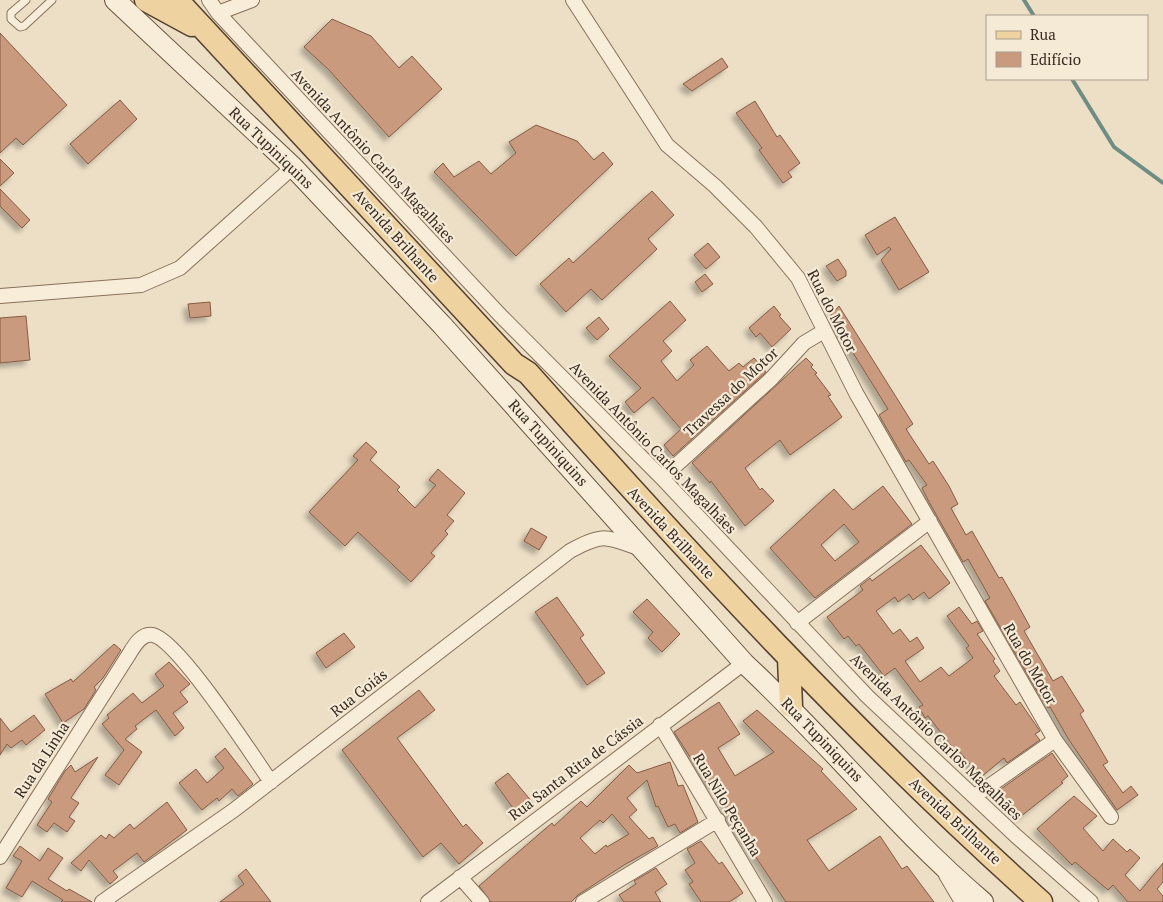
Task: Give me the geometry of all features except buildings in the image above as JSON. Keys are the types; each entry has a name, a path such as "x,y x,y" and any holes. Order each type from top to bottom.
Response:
{"main road":[{"path":"146,0 210,35"},
{"path":"177,0 210,35"},
{"path":"191,0 210,35"},
{"name":"Avenida Brilhante","path":"210,35 317,148 514,364 528,372 646,507 789,658 876,746 1041,902"},
{"path":"789,658 790,706"}],"street":[{"name":"Rua Tupiniquins","path":"116,0 292,167 442,325 744,663 790,706 940,866 962,902"},
{"name":"Avenida Antônio Carlos Magalhães","path":"209,0 218,13 500,315 662,478 867,696 1016,836 1091,902"},
{"path":"218,13 252,0"},
{"name":"Rua do Motor","path":"573,0 667,145 715,186 774,246 798,278 856,393 1055,740 1111,817"},
{"path":"0,296 141,285 164,276 180,268 292,167"},
{"path":"500,315 509,326 514,364"},
{"name":"Travessa do Motor","path":"662,478 771,379 804,343 824,332"},
{"path":"797,623 930,521"},
{"name":"Rua Goiás","path":"102,902 234,810 570,551 591,539 608,538 642,549"},
{"name":"Rua da Linha","path":"0,857 142,637 154,635 163,641 186,664 271,782"},
{"name":"Rua Santa Rita de Cássia","path":"428,902 744,663"},
{"name":"Rua Nilo Peçanha","path":"660,725 765,902"},
{"path":"975,796 1055,740"},
{"path":"583,902 718,820"},
{"path":"940,866 983,902"},
{"path":"460,877 482,902"}],"lane":[{"path":"26,0 11,14 11,19 20,27 52,0"}],"waterway":[{"path":"1024,0 1033,15"},
{"path":"1073,80 1114,147 1163,183"}]}
